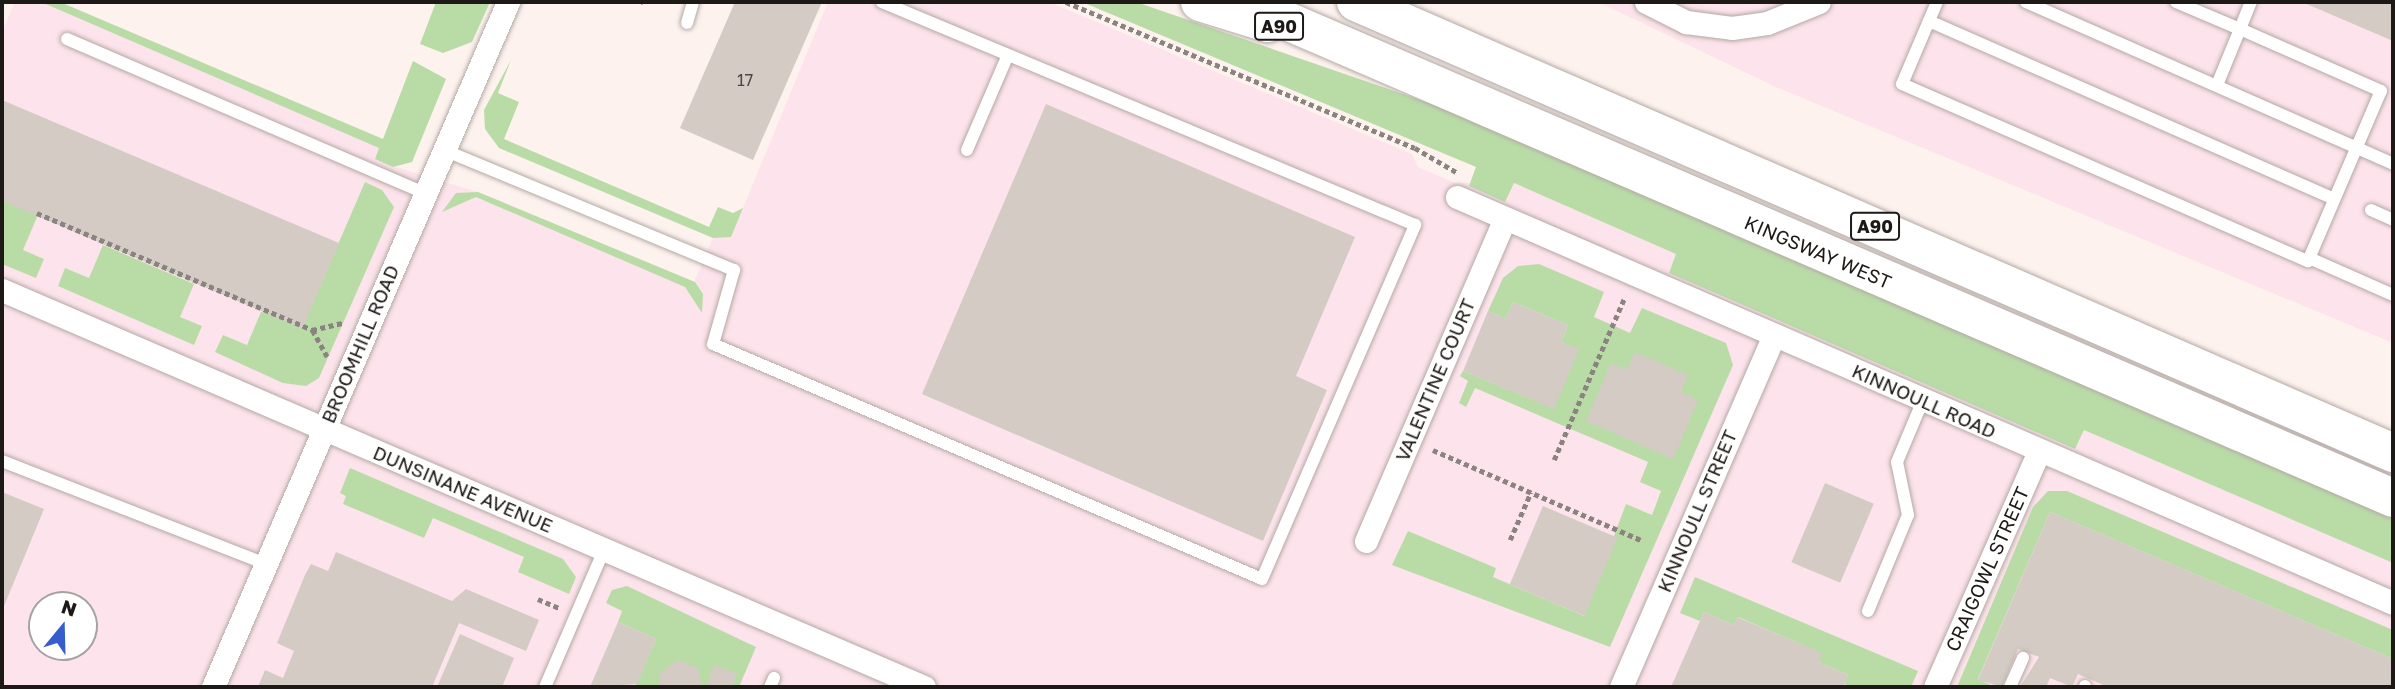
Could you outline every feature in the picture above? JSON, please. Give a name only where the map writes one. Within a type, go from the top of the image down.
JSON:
[{"type":"highway","name":"A90","points":[[1200,2],[1357,50]]},
{"type":"highway","name":"KINGSWAY WEST","points":[[1243,2],[2393,499]]},
{"type":"highway","name":"A90","points":[[1356,2],[2393,453]]},
{"type":"street","name":"BROOMHILL ROAD","points":[[213,687],[508,2]]},
{"type":"street","points":[[1646,2],[1686,22],[1732,28],[1768,23],[1819,2]]},
{"type":"street","name":"KINNOULL ROAD","points":[[1457,197],[2393,603]]},
{"type":"street","name":"VALENTINE COURT","points":[[1366,541],[1505,219]]},
{"type":"street","name":"DUNSINANE AVENUE","points":[[2,290],[924,687]]},
{"type":"street","name":"KINNOULL STREET","points":[[1621,687],[1774,335]]},
{"type":"street","name":"CRAIGOWL STREET","points":[[1935,687],[2039,451]]},
{"type":"lane","points":[[687,23],[692,2]]},
{"type":"lane","points":[[444,150],[734,270],[713,344],[1262,579],[1415,225],[882,2]]},
{"type":"lane","points":[[1937,2],[1902,84],[2393,295]]},
{"type":"lane","points":[[2026,2],[2393,164]]},
{"type":"lane","points":[[2176,2],[2381,91],[2309,258]]},
{"type":"lane","points":[[2217,85],[2251,2]]},
{"type":"lane","points":[[1929,21],[2334,199]]},
{"type":"lane","points":[[67,40],[425,193]]},
{"type":"lane","points":[[967,150],[1008,55]]},
{"type":"lane","points":[[2371,210],[2393,220]]},
{"type":"lane","points":[[1868,611],[1908,515],[1897,462],[1923,400]]},
{"type":"lane","points":[[2,461],[266,564]]},
{"type":"lane","points":[[545,687],[604,550]]},
{"type":"lane","points":[[2010,687],[2023,658]]},
{"type":"path","points":[[1066,2],[1415,148],[1465,177],[1457,197]]},
{"type":"path","points":[[37,213],[71,231],[312,330]]},
{"type":"path","points":[[1554,460],[1634,275]]},
{"type":"path","points":[[227,301],[229,295]]},
{"type":"path","points":[[1410,440],[1641,540]]},
{"type":"path","points":[[1510,540],[1531,492]]},
{"type":"shaded area","points":[[15,2],[41,2],[380,148],[375,159],[478,192],[694,282],[713,238],[731,237],[828,2],[1049,2],[1412,154],[1418,167],[1455,183],[1513,183],[1677,254],[1669,272],[2075,449],[2084,430],[2393,563],[2393,687],[2,687],[2,32]]},
{"type":"shaded area","points":[[1598,2],[2393,2],[2393,343],[1776,87]]},
{"type":"green space","points":[[41,2],[60,2],[383,139],[413,61],[446,79],[412,162],[393,167],[375,159],[379,148]]},
{"type":"green space","points":[[436,2],[490,2],[472,42],[443,53],[420,44]]},
{"type":"green space","points":[[1082,2],[1136,2],[1464,115],[2393,517],[2393,563],[2084,430],[2075,449],[1669,273],[1676,254],[1514,183],[1505,202],[1469,186],[1476,167]]},
{"type":"green space","points":[[511,60],[498,93],[519,102],[504,139],[709,227],[718,207],[733,213],[743,208],[731,237],[713,238],[499,148],[485,129],[484,110]]},
{"type":"green space","points":[[365,182],[382,190],[394,207],[319,378],[306,386],[283,383],[215,352],[223,335],[247,345],[261,312],[304,323]]},
{"type":"green space","points":[[478,192],[695,282],[703,294],[702,313],[685,287],[476,197],[442,212],[456,193]]},
{"type":"green space","points":[[2,193],[40,210],[23,250],[44,259],[36,278],[2,264]]},
{"type":"green space","points":[[103,245],[194,284],[180,317],[202,326],[194,345],[58,286],[65,268],[89,278]]},
{"type":"green space","points":[[1539,264],[1604,292],[1594,317],[1630,333],[1642,308],[1726,343],[1733,365],[1610,647],[1392,565],[1408,531],[1496,568],[1493,577],[1584,616],[1626,504],[1652,515],[1661,491],[1640,482],[1648,462],[1475,388],[1466,407],[1459,403],[1468,381],[1460,376],[1463,371],[1553,408],[1578,349],[1561,342],[1568,325],[1513,302],[1506,319],[1488,311],[1503,278],[1518,266]]},
{"type":"green space","points":[[350,468],[563,559],[576,577],[569,594],[518,572],[524,557],[433,518],[424,538],[343,504],[346,496],[340,493]]},
{"type":"green space","points":[[2048,491],[2067,491],[2393,630],[2393,659],[2050,512],[1978,679],[1995,687],[1957,687],[2033,507]]},
{"type":"green space","points":[[1695,577],[1918,671],[1911,687],[1852,687],[1844,684],[1848,675],[1818,662],[1821,653],[1738,617],[1734,625],[1704,612],[1700,621],[1680,613]]},
{"type":"green space","points":[[627,586],[756,647],[739,687],[635,687],[656,639],[618,622],[622,611],[606,603],[612,590]]},
{"type":"building","points":[[735,2],[822,2],[753,160],[680,128]]},
{"type":"building","points":[[2302,2],[2393,2],[2393,41]]},
{"type":"building","points":[[2,100],[339,243],[303,329],[2,201]]},
{"type":"building","points":[[1046,104],[1355,237],[1296,376],[1327,390],[1263,541],[922,394]]},
{"type":"building","points":[[1513,302],[1568,325],[1561,342],[1579,349],[1554,409],[1463,371],[1488,311],[1506,319]]},
{"type":"building","points":[[1635,352],[1688,375],[1681,392],[1698,400],[1673,459],[1586,421],[1611,363],[1627,370]]},
{"type":"building","points":[[1825,483],[1874,504],[1840,583],[1791,562]]},
{"type":"building","points":[[2,492],[44,509],[2,611]]},
{"type":"building","points":[[1543,506],[1618,538],[1584,616],[1510,584]]},
{"type":"building","points":[[2050,512],[2393,659],[2393,687],[2108,687],[2078,674],[2072,687],[2050,678],[2046,687],[2020,687],[2039,657],[2018,649],[2002,687],[1978,680]]},
{"type":"building","points":[[336,552],[452,601],[466,589],[539,620],[526,651],[459,623],[432,687],[258,687],[265,670],[283,678],[294,651],[277,643],[305,575],[311,564],[328,571]]},
{"type":"building","points":[[1704,612],[1734,625],[1737,617],[1822,653],[1818,662],[1848,675],[1843,687],[1671,687]]},
{"type":"building","points":[[618,622],[656,639],[637,684],[590,687]]},
{"type":"building","points":[[460,634],[514,658],[502,687],[437,687]]},
{"type":"building","points":[[678,660],[698,668],[702,687],[660,687],[660,673]]},
{"type":"building","points":[[714,665],[737,674],[732,687],[706,687]]}]
